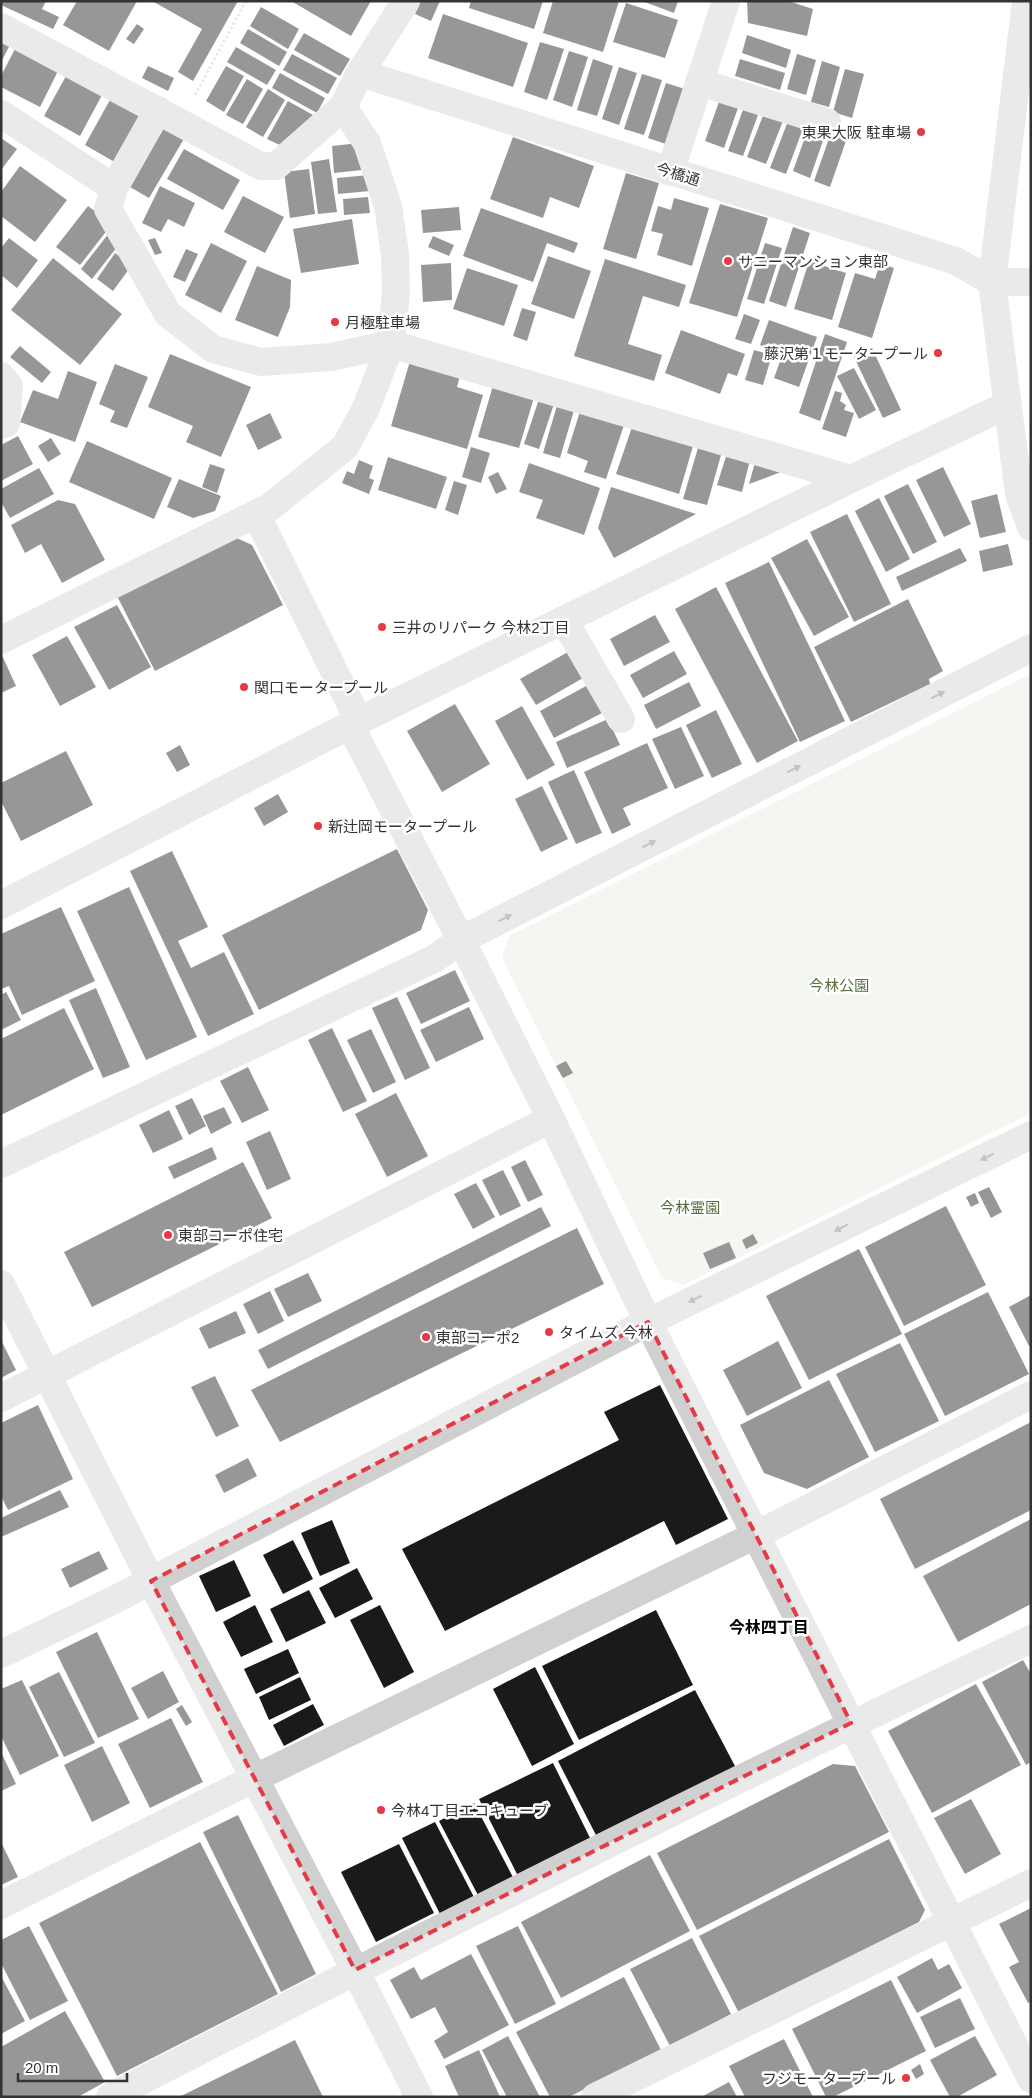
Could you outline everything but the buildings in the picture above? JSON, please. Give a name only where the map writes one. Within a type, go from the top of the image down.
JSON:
[{"type":"street","points":[[1,27],[261,166],[276,166],[343,107],[360,73],[406,1]]},
{"type":"street","points":[[670,172],[726,1]]},
{"type":"street","points":[[1026,1],[992,282],[1019,494],[1031,527]]},
{"type":"street","name":"今橋通","points":[[360,73],[670,172],[956,260],[992,282]]},
{"type":"street","points":[[699,82],[828,122]]},
{"type":"street","points":[[1,640],[270,507],[345,447],[366,408],[391,344],[396,293],[395,254],[388,206],[367,143],[343,107]]},
{"type":"street","points":[[1,114],[114,188]]},
{"type":"street","points":[[169,116],[114,188],[108,209],[168,314],[212,349],[261,362],[331,357],[391,344],[851,479]]},
{"type":"street","points":[[992,282],[1031,282]]},
{"type":"street","points":[[1,376],[9,386],[6,423],[1,425]]},
{"type":"street","points":[[1,905],[355,723],[1007,404]]},
{"type":"street","points":[[256,514],[355,723],[551,1119],[648,1322],[852,1723],[949,1921],[1031,2079]]},
{"type":"street","points":[[564,620],[621,719]]},
{"type":"street","points":[[1,1164],[434,959],[461,940],[1031,648]]},
{"type":"street","points":[[1,1398],[551,1119]]},
{"type":"street","points":[[1,1654],[151,1581],[648,1322],[1031,1135]]},
{"type":"street","points":[[1,1284],[151,1581],[355,1970],[419,2097]]},
{"type":"street","points":[[1,1905],[255,1778],[756,1535],[1031,1395]]},
{"type":"street","points":[[110,2097],[355,1970],[852,1723],[1031,1639]]},
{"type":"street","points":[[595,2097],[949,1921],[1031,1883]]},
{"type":"path","points":[[169,116],[246,1]]},
{"type":"highlighted area","points":[[648,1322],[851,1723],[355,1970],[151,1581]]},
{"type":"green space","name":"今林公園","points":[[1031,674],[1031,1113],[683,1285],[662,1278],[502,958],[509,936]]},
{"type":"place","name":"東果大阪 駐車場","points":[[921,132]]},
{"type":"place","name":"サニーマンション東部","points":[[728,261]]},
{"type":"place","name":"月極駐車場","points":[[335,322]]},
{"type":"place","name":"藤沢第１モータープール","points":[[938,353]]},
{"type":"place","name":"三井のリパーク 今林2丁目","points":[[382,627]]},
{"type":"place","name":"関口モータープール","points":[[244,687]]},
{"type":"place","name":"新辻岡モータープール","points":[[318,826]]},
{"type":"place","name":"東部コーポ住宅","points":[[168,1235]]},
{"type":"place","name":"タイムズ 今林","points":[[549,1332]]},
{"type":"place","name":"東部コーポ2","points":[[426,1337]]},
{"type":"place","name":"今林4丁目エコキューブ","points":[[381,1810]]},
{"type":"place","name":"フジモータープール","points":[[906,2078]]},
{"type":"district","name":"今林四丁目","points":[[769,1627]]},
{"type":"park label","name":"今林霊園","points":[[690,1207]]}]
